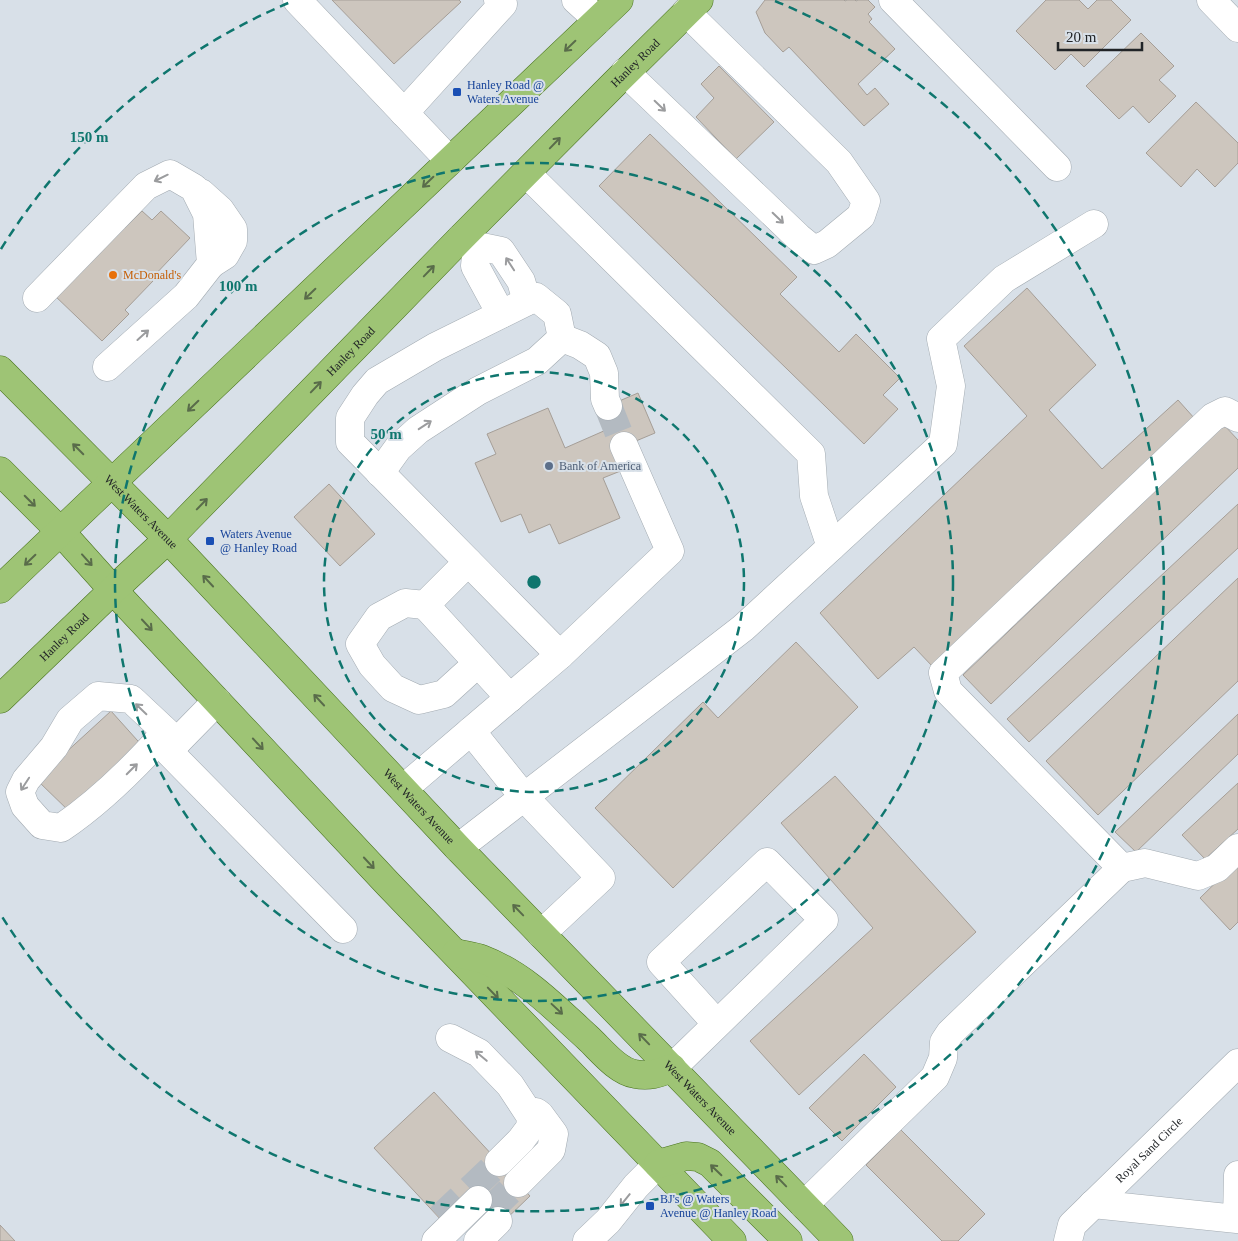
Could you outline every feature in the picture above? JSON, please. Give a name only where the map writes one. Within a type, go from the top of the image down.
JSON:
[{"type":"main road","points":[[0,589],[618,0]]},
{"type":"main road","name":"Hanley Road","points":[[0,699],[168,539],[469,242],[526,173],[692,6]]},
{"type":"main road","name":"West Waters Avenue","points":[[0,370],[168,539],[458,848],[839,1241]]},
{"type":"main road","points":[[0,471],[60,531],[382,877],[732,1241]]},
{"type":"main road","points":[[454,952],[480,958],[520,978],[551,1003],[618,1066],[634,1074],[654,1075],[672,1068]]},
{"type":"main road","points":[[658,1164],[686,1156],[698,1157],[710,1164],[788,1241]]},
{"type":"street","points":[[296,0],[450,161]]},
{"type":"street","points":[[576,0],[598,20]]},
{"type":"street","points":[[893,0],[1057,167]]},
{"type":"street","points":[[1211,0],[1238,28]]},
{"type":"street","points":[[404,113],[503,1]]},
{"type":"street","points":[[625,72],[814,250],[827,244],[861,216],[866,201],[839,162],[692,6]]},
{"type":"street","points":[[526,173],[811,454],[814,496],[831,547]]},
{"type":"street","points":[[37,298],[146,186],[170,174],[194,188],[207,214],[211,264],[186,296],[107,367]]},
{"type":"street","points":[[458,848],[743,628],[943,444],[951,386],[941,339],[1004,279],[1094,224]]},
{"type":"street","points":[[501,314],[475,266],[469,242],[501,251],[520,281],[527,301]]},
{"type":"street","points":[[560,655],[350,442],[350,418],[377,381],[435,347],[536,297],[557,314],[562,338]]},
{"type":"street","points":[[562,338],[580,345],[597,356],[604,373],[605,399],[608,406]]},
{"type":"street","points":[[380,472],[398,448],[418,430],[478,391],[537,361],[562,338]]},
{"type":"street","points":[[1122,868],[948,691],[943,673],[1213,417],[1225,411],[1238,418]]},
{"type":"street","points":[[403,789],[560,655],[670,551],[624,446]]},
{"type":"street","points":[[425,605],[468,562]]},
{"type":"street","points":[[478,662],[444,694],[418,700],[393,688],[372,665],[360,644],[379,616],[405,603],[425,605],[478,662],[510,698]]},
{"type":"street","points":[[217,701],[170,742],[131,770],[104,795],[61,828],[42,825],[24,806],[20,792],[26,780],[54,747],[70,720],[98,696],[131,699],[170,742],[343,929]]},
{"type":"street","points":[[471,731],[524,797],[601,878],[542,934]]},
{"type":"street","points":[[804,1204],[935,1077],[943,1058],[944,1042],[950,1033],[1122,868],[1145,864],[1198,876],[1217,868],[1238,848]]},
{"type":"street","points":[[672,1068],[718,1024],[824,920],[767,862],[661,962],[718,1024]]},
{"type":"street","points":[[450,1038],[479,1053],[540,1115],[554,1134],[551,1150],[513,1177]]},
{"type":"street","name":"Royal Sand Circle","points":[[1068,1241],[1072,1225],[1238,1063]]},
{"type":"street","points":[[510,1084],[531,1117],[530,1128],[520,1140],[513,1177]]},
{"type":"street","points":[[513,1177],[540,1140],[544,1128],[536,1112]]},
{"type":"street","points":[[587,1241],[608,1222],[636,1186],[658,1164]]},
{"type":"street","points":[[1093,1204],[1237,1219],[1238,1175]]},
{"type":"street","points":[[415,1241],[438,1229],[489,1211]]},
{"type":"street","points":[[459,1241],[489,1211]]},
{"type":"street","points":[[478,1241],[489,1211]]},
{"type":"building","points":[[332,0],[459,0],[461,2],[394,64]]},
{"type":"building","points":[[765,0],[868,0],[875,7],[868,14],[872,19],[869,22],[895,49],[858,84],[867,95],[875,88],[889,104],[864,126],[789,47],[783,52],[765,33],[756,12]]},
{"type":"building","points":[[1046,0],[1079,0],[1088,9],[1097,0],[1111,0],[1131,20],[1084,67],[1071,54],[1055,70],[1016,31]]},
{"type":"building","points":[[1141,33],[1174,66],[1159,80],[1176,96],[1149,123],[1133,106],[1119,119],[1086,86]]},
{"type":"building","points":[[719,66],[774,122],[736,159],[696,117],[714,98],[701,84]]},
{"type":"building","points":[[1196,102],[1238,143],[1238,163],[1215,187],[1197,169],[1181,187],[1146,153]]},
{"type":"building","points":[[650,134],[797,277],[780,294],[839,352],[856,334],[900,378],[883,395],[898,409],[864,444],[599,186]]},
{"type":"building","name":"McDonald's","points":[[142,211],[152,220],[161,211],[190,238],[151,279],[153,281],[125,310],[129,314],[102,341],[53,294],[116,219],[125,228]]},
{"type":"building","points":[[1027,288],[1096,365],[1049,410],[1102,469],[1178,400],[1195,419],[933,667],[914,647],[878,679],[820,613],[1027,416],[964,346]]},
{"type":"building","name":"Bank of America","points":[[638,393],[655,433],[624,446],[623,470],[603,478],[620,518],[559,544],[550,524],[529,533],[521,514],[501,522],[475,463],[496,454],[487,434],[548,408],[565,448],[606,430],[598,410]]},
{"type":"building","points":[[1224,425],[1238,440],[1238,468],[991,704],[963,675]]},
{"type":"building","points":[[329,484],[375,534],[340,566],[294,517]]},
{"type":"building","points":[[1238,504],[1238,548],[1029,742],[1007,719]]},
{"type":"building","points":[[1238,578],[1238,681],[1098,815],[1046,761]]},
{"type":"building","points":[[796,642],[858,707],[673,888],[595,808],[703,702],[718,718]]},
{"type":"building","points":[[111,711],[146,750],[72,814],[38,781]]},
{"type":"building","points":[[1238,714],[1238,754],[1136,852],[1115,832]]},
{"type":"building","points":[[835,776],[976,932],[799,1095],[750,1041],[873,928],[781,823]]},
{"type":"building","points":[[1238,783],[1238,829],[1205,859],[1182,835]]},
{"type":"building","points":[[1238,861],[1238,922],[1230,930],[1200,898]]},
{"type":"building","points":[[864,1054],[896,1087],[842,1141],[809,1108]]},
{"type":"building","points":[[434,1092],[530,1196],[501,1224],[473,1194],[443,1222],[374,1148]]},
{"type":"building","points":[[901,1130],[985,1214],[958,1241],[942,1241],[866,1165]]},
{"type":"building","points":[[0,1225],[15,1241],[0,1241]]},
{"type":"tunnel","points":[[608,406],[624,446]]},
{"type":"tunnel","points":[[440,1218],[499,1162]]},
{"type":"tunnel","points":[[489,1211],[518,1183]]},
{"type":"place","name":"Hanley Road @ Waters Avenue","points":[[457,92]]},
{"type":"place","name":"McDonald's","points":[[113,275]]},
{"type":"place","name":"Bank of America","points":[[549,466]]},
{"type":"place","name":"Waters Avenue @ Hanley Road","points":[[210,541]]},
{"type":"place","name":"BJ's @ Waters Avenue @ Hanley Road","points":[[650,1206]]}]
